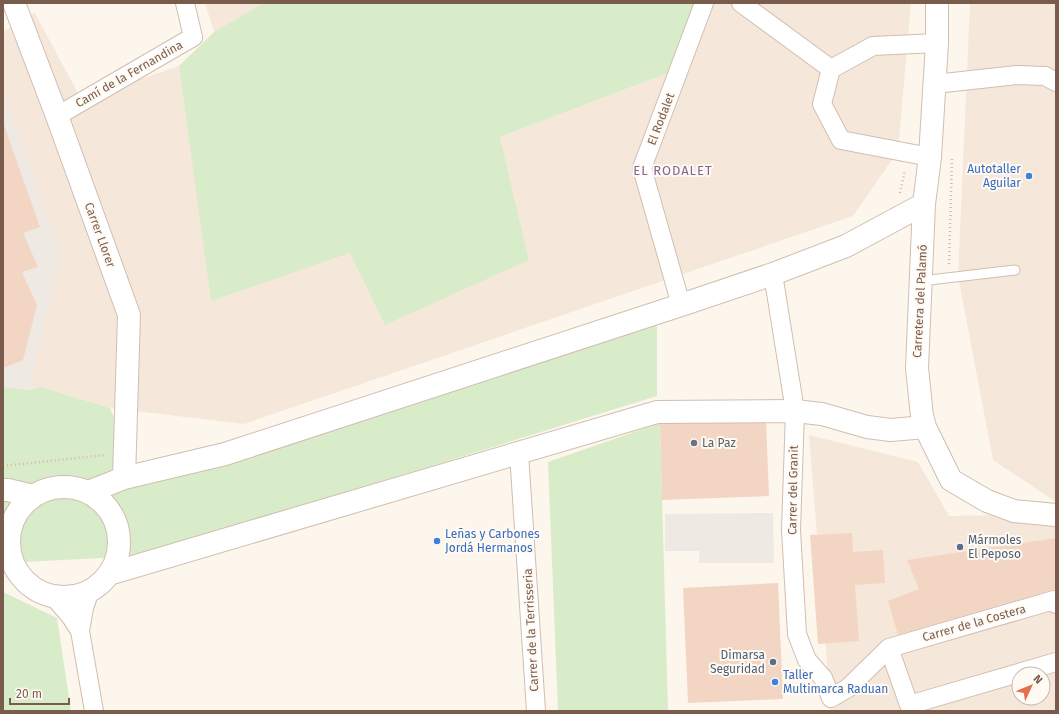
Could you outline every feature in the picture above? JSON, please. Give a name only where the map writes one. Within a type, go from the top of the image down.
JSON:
[{"type":"street","name":"Carrer Llorer","points":[[14,3],[128,315],[124,478]]},
{"type":"street","name":"Camí de la Fernandina","points":[[56,116],[193,37],[185,3]]},
{"type":"street","name":"El Rodalet","points":[[681,305],[642,168],[704,3]]},
{"type":"street","points":[[742,3],[831,69]]},
{"type":"street","name":"Carretera del Palamó","points":[[937,3],[938,43],[930,157],[924,204],[920,281],[917,368],[922,416],[925,427],[951,480],[987,501],[1014,511],[1056,515]]},
{"type":"street","points":[[930,157],[841,140],[822,104],[831,69],[873,46],[938,43]]},
{"type":"street","points":[[935,84],[1017,75],[1045,76],[1056,82]]},
{"type":"street","points":[[91,492],[124,478],[225,454],[773,274],[846,246],[924,204]]},
{"type":"street","name":"Carrer del Granit","points":[[773,274],[795,411],[791,530],[797,634],[807,660],[823,678],[828,704]]},
{"type":"street","points":[[109,574],[657,412],[795,411],[822,414],[867,427],[891,430],[925,427]]},
{"type":"street","name":"Carrer de la Terrisseria","points":[[519,453],[536,711]]},
{"type":"street","points":[[72,486],[91,492],[108,505],[120,536],[114,566],[109,574],[102,584],[89,593],[71,596],[53,596],[34,589],[8,563],[7,537],[15,514],[33,496],[47,489],[72,486]]},
{"type":"street","points":[[3,490],[33,496]]},
{"type":"street","points":[[89,593],[84,608],[80,631],[94,711]]},
{"type":"street","points":[[53,596],[71,617],[80,631]]},
{"type":"street","name":"Carrer de la Costera","points":[[889,648],[1054,600],[1056,604]]},
{"type":"street","points":[[828,704],[848,688],[889,648],[909,706],[1056,662]]},
{"type":"lane","points":[[920,281],[1015,270]]},
{"type":"path","points":[[900,195],[908,153]]},
{"type":"path","points":[[3,466],[125,453]]},
{"type":"shaded area","points":[[205,3],[315,3],[286,24],[214,32]]},
{"type":"shaded area","points":[[694,3],[911,3],[898,151],[853,216],[244,424],[110,408],[41,387],[29,390],[60,255],[3,91],[3,32],[35,13],[81,99],[179,66],[212,300],[350,253],[529,260],[500,137],[673,71]]},
{"type":"shaded area","points":[[970,3],[1056,3],[1056,502],[993,460],[958,276]]},
{"type":"shaded area","points":[[3,91],[60,255],[29,390],[3,387]]},
{"type":"shaded area","points":[[809,435],[918,462],[949,516],[1056,514],[1056,711],[831,711]]},
{"type":"shaded area","points":[[773,513],[774,563],[699,563],[699,551],[665,551],[665,514]]},
{"type":"green space","points":[[264,3],[694,3],[673,71],[500,137],[529,260],[385,325],[350,253],[211,301],[179,66],[214,32]]},
{"type":"green space","points":[[657,325],[657,396],[142,556],[3,563],[3,387],[29,390],[41,387],[110,408],[140,482]]},
{"type":"green space","points":[[660,423],[668,711],[558,711],[548,462]]},
{"type":"green space","points":[[3,592],[57,618],[71,711],[3,711]]},
{"type":"building","points":[[3,122],[40,227],[23,233],[38,267],[22,272],[37,305],[23,360],[3,368]]},
{"type":"building","points":[[766,420],[769,496],[662,500],[660,423]]},
{"type":"building","points":[[852,533],[853,552],[883,550],[885,583],[855,585],[859,641],[818,644],[810,535]]},
{"type":"building","points":[[1056,538],[1056,589],[898,635],[888,601],[919,589],[907,560]]},
{"type":"building","points":[[778,583],[783,699],[688,703],[683,588]]},
{"type":"place","name":"Autotaller Aguilar","points":[[1029,176]]},
{"type":"place","name":"La Paz","points":[[694,443]]},
{"type":"place","name":"Leñas y Carbones Jordá Hermanos","points":[[437,541]]},
{"type":"place","name":"Mármoles El Peposo","points":[[960,547]]},
{"type":"place","name":"Dimarsa Seguridad","points":[[773,662]]},
{"type":"place","name":"Taller Multimarca Raduan","points":[[775,682]]},
{"type":"district","name":"EL RODALET","points":[[673,170]]}]
